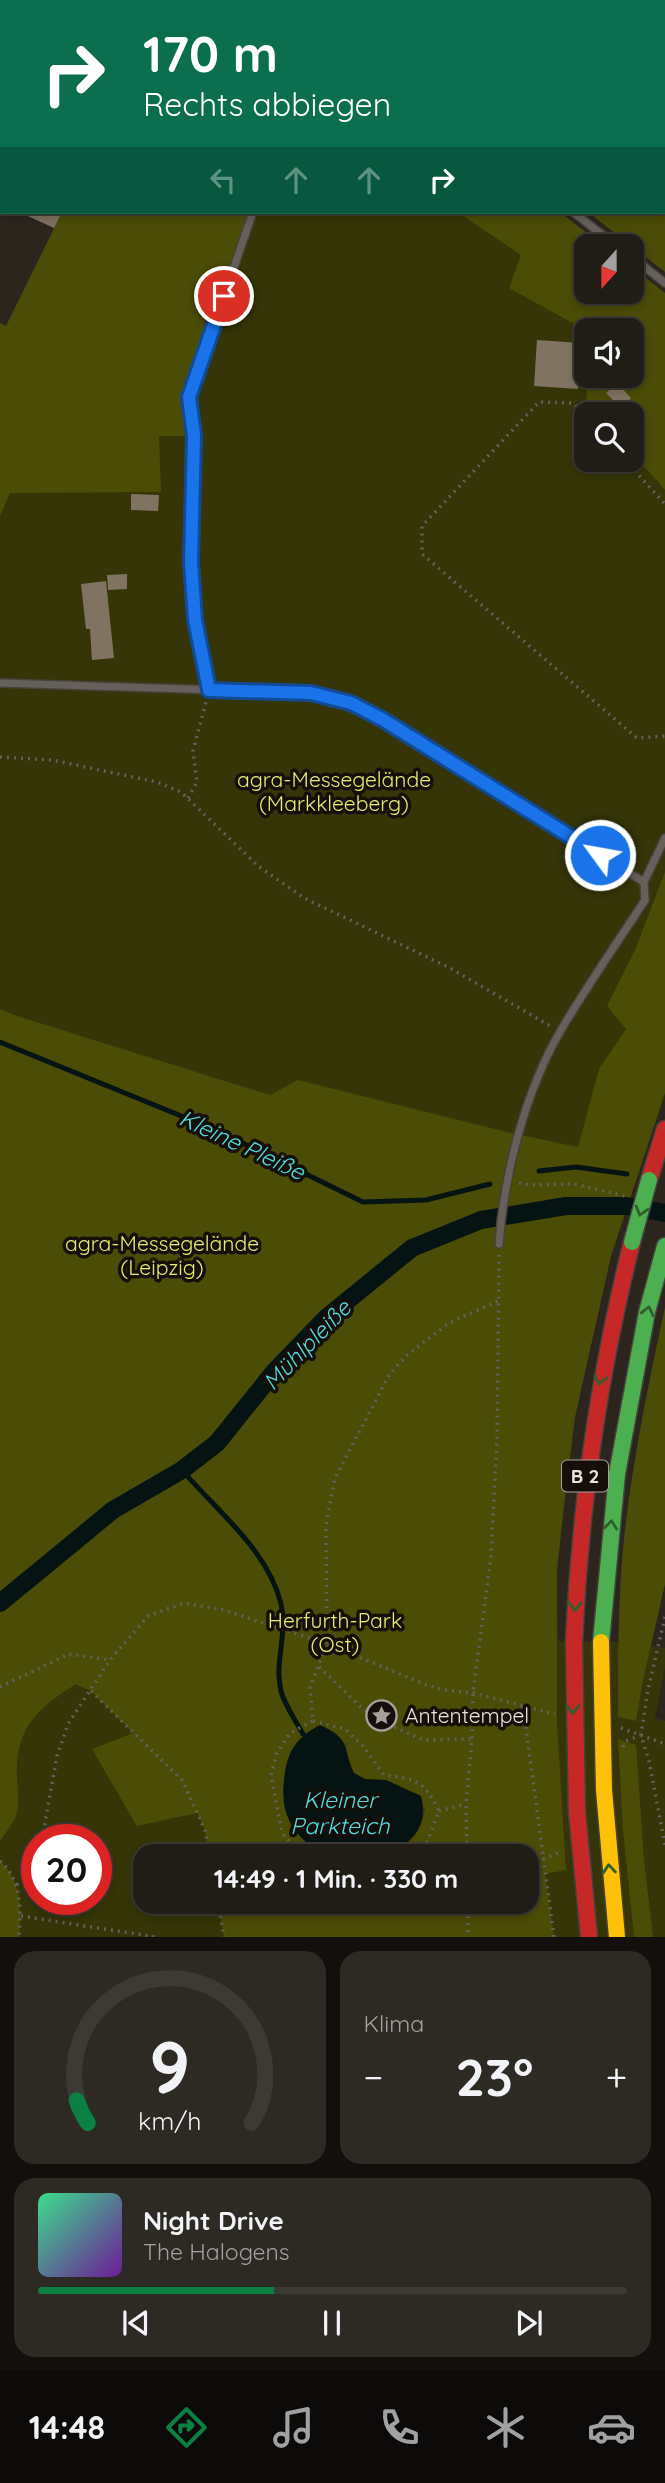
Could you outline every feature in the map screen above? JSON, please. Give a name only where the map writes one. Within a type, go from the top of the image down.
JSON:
[{"type":"highway","name":"B 2","points":[[589,1937],[577,1812],[574,1641],[577,1558],[586,1466],[614,1313],[665,1129]]},
{"type":"highway","name":"B 2","points":[[617,1937],[608,1859],[601,1749],[601,1642],[617,1474],[645,1326],[665,1247]]},
{"type":"lane","points":[[209,690],[195,620],[191,562],[194,436],[189,397],[252,214]]},
{"type":"lane","points":[[576,214],[601,234]]},
{"type":"lane","points":[[644,266],[665,283]]},
{"type":"lane","points":[[0,683],[311,693],[351,703],[382,719],[644,882]]},
{"type":"lane","points":[[499,1244],[507,1180],[518,1136],[536,1086],[560,1032],[645,900],[644,882],[665,838]]},
{"type":"path","points":[[574,404],[539,402],[422,526],[422,554],[637,737],[665,736]]},
{"type":"path","points":[[636,472],[664,502]]},
{"type":"path","points":[[187,799],[197,782],[193,751],[209,690]]},
{"type":"path","points":[[0,757],[52,760],[157,782],[181,792],[258,866],[304,898],[450,968],[560,1032]]},
{"type":"path","points":[[507,1180],[529,1185],[573,1184],[617,1192],[627,1197]]},
{"type":"path","points":[[467,1844],[466,1804],[473,1693],[491,1556],[498,1416],[499,1244]]},
{"type":"path","points":[[313,1721],[310,1688],[327,1644],[326,1525],[334,1478],[389,1375],[408,1354],[449,1323],[498,1301]]},
{"type":"path","points":[[45,1824],[61,1740],[68,1724],[110,1660],[148,1616],[184,1603],[224,1610],[327,1644],[427,1685],[523,1706],[554,1937]]},
{"type":"path","points":[[665,1617],[648,1690],[641,1735],[649,1761],[665,1845]]},
{"type":"path","points":[[0,1687],[69,1654],[110,1660]]},
{"type":"path","points":[[319,1667],[362,1708],[372,1714]]},
{"type":"path","points":[[91,1691],[181,1780],[205,1830],[207,1844]]},
{"type":"path","points":[[292,1844],[282,1833],[271,1775],[277,1754],[290,1733],[313,1721],[345,1729],[363,1745],[384,1775],[409,1778],[429,1791],[439,1811],[424,1844]]},
{"type":"path","points":[[388,1724],[423,1740],[472,1739]]},
{"type":"path","points":[[626,1741],[641,1735]]},
{"type":"path","points":[[657,1742],[665,1744]]},
{"type":"path","points":[[439,1811],[466,1804]]},
{"type":"path","points":[[0,1861],[17,1885],[21,1916],[19,1937]]},
{"type":"path","points":[[17,1885],[21,1879]]},
{"type":"path","points":[[220,1914],[224,1937]]},
{"type":"path","points":[[468,1914],[468,1937]]},
{"type":"path","points":[[21,1916],[156,1937]]},
{"type":"green space","points":[[61,214],[252,214],[189,397],[194,436],[159,436],[161,492],[10,493],[0,516],[0,323],[6,326]]},
{"type":"green space","points":[[252,214],[518,214],[574,278],[574,304],[617,304],[665,323],[665,1093],[611,1256],[575,1417],[557,1571],[558,1641],[618,1642],[665,1648],[665,1667],[655,1718],[665,1721],[665,1937],[0,1937],[0,499],[159,435],[189,397]]},
{"type":"green space","points":[[460,214],[563,214],[588,234],[574,234],[574,304],[644,304],[644,276],[665,293],[665,490],[644,466],[644,402],[586,402],[587,388],[644,388],[644,318],[574,318],[574,324],[509,288],[521,255]]},
{"type":"green space","points":[[591,214],[665,214],[665,272],[644,256],[644,234],[616,234]]},
{"type":"green space","points":[[665,872],[665,1093],[611,1256],[575,1417],[563,1512],[557,1571],[557,1723],[566,1870],[545,1874],[554,1937],[224,1937],[220,1914],[539,1914],[539,1844],[406,1844],[419,1829],[425,1809],[386,1780],[365,1779],[353,1773],[347,1758],[346,1743],[291,1826],[307,1844],[208,1844],[197,1813],[137,1826],[92,1749],[133,1733],[91,1691],[76,1684],[51,1701],[25,1732],[17,1759],[17,1813],[0,1841],[0,1009],[270,1095],[298,1080],[578,1147],[599,1069],[626,1029],[607,1006],[635,950]]},
{"type":"green space","points":[[665,1307],[665,1584],[636,1721],[618,1717],[621,1576],[633,1473]]},
{"type":"green space","points":[[618,1739],[636,1745],[644,1860],[653,1937],[634,1937],[623,1830]]},
{"type":"green space","points":[[0,1861],[13,1877],[19,1896],[19,1937],[0,1937]]},
{"type":"water","name":"Kleiner Parkteich","points":[[320,1725],[330,1730],[344,1744],[354,1773],[365,1779],[386,1780],[421,1796],[421,1823],[407,1843],[312,1844],[303,1839],[287,1814],[284,1780],[290,1754],[304,1735]]},
{"type":"building","points":[[23,214],[61,214],[54,228]]},
{"type":"building","points":[[537,340],[574,343],[574,388],[578,389],[534,386]]},
{"type":"building","points":[[612,388],[622,388],[631,398],[627,402],[615,402],[606,393]]},
{"type":"building","points":[[131,494],[159,495],[158,511],[131,510]]},
{"type":"building","points":[[127,574],[127,589],[108,590],[107,575]]},
{"type":"building","points":[[106,581],[114,658],[92,660],[90,629],[86,629],[81,584]]},
{"type":"building","points":[[385,1707],[389,1712],[390,1720],[386,1728],[369,1718],[374,1709]]},
{"type":"waterway","name":"Kleine Pleiße","points":[[0,1042],[218,1131],[363,1202],[426,1200],[490,1184]]},
{"type":"waterway","name":"Kleine Pleiße","points":[[539,1171],[576,1167],[627,1174]]},
{"type":"waterway","name":"Mühlpleiße","points":[[0,1603],[113,1510],[182,1470],[217,1443],[274,1372],[326,1318],[412,1248],[481,1220],[566,1206],[627,1206],[665,1213]]},
{"type":"waterway","points":[[182,1470],[240,1532],[265,1566],[274,1584],[283,1615],[279,1669],[281,1691],[303,1734]]},
{"type":"traffic: fast","points":[[632,1242],[649,1180]]},
{"type":"traffic: fast","points":[[601,1642],[617,1474],[647,1312],[665,1246]]},
{"type":"traffic: jam","points":[[649,1180],[665,1129]]},
{"type":"traffic: jam","points":[[574,1641],[581,1540],[593,1440],[610,1341],[632,1242]]},
{"type":"traffic: jam","points":[[574,1641],[577,1812],[589,1937]]},
{"type":"traffic: slow","points":[[601,1642],[604,1790],[617,1937]]},
{"type":"place","name":"Antentempel","points":[[382,1716]]},
{"type":"route","points":[[224,296],[189,397],[194,436],[191,562],[195,620],[209,690],[311,693],[351,703],[382,719],[600,855]]},
{"type":"park label","name":"agra-Messegelände (Markkleeberg)","points":[[334,792]]},
{"type":"park label","name":"agra-Messegelände (Leipzig)","points":[[162,1256]]},
{"type":"park label","name":"Herfurth-Park (Ost)","points":[[335,1633]]}]
